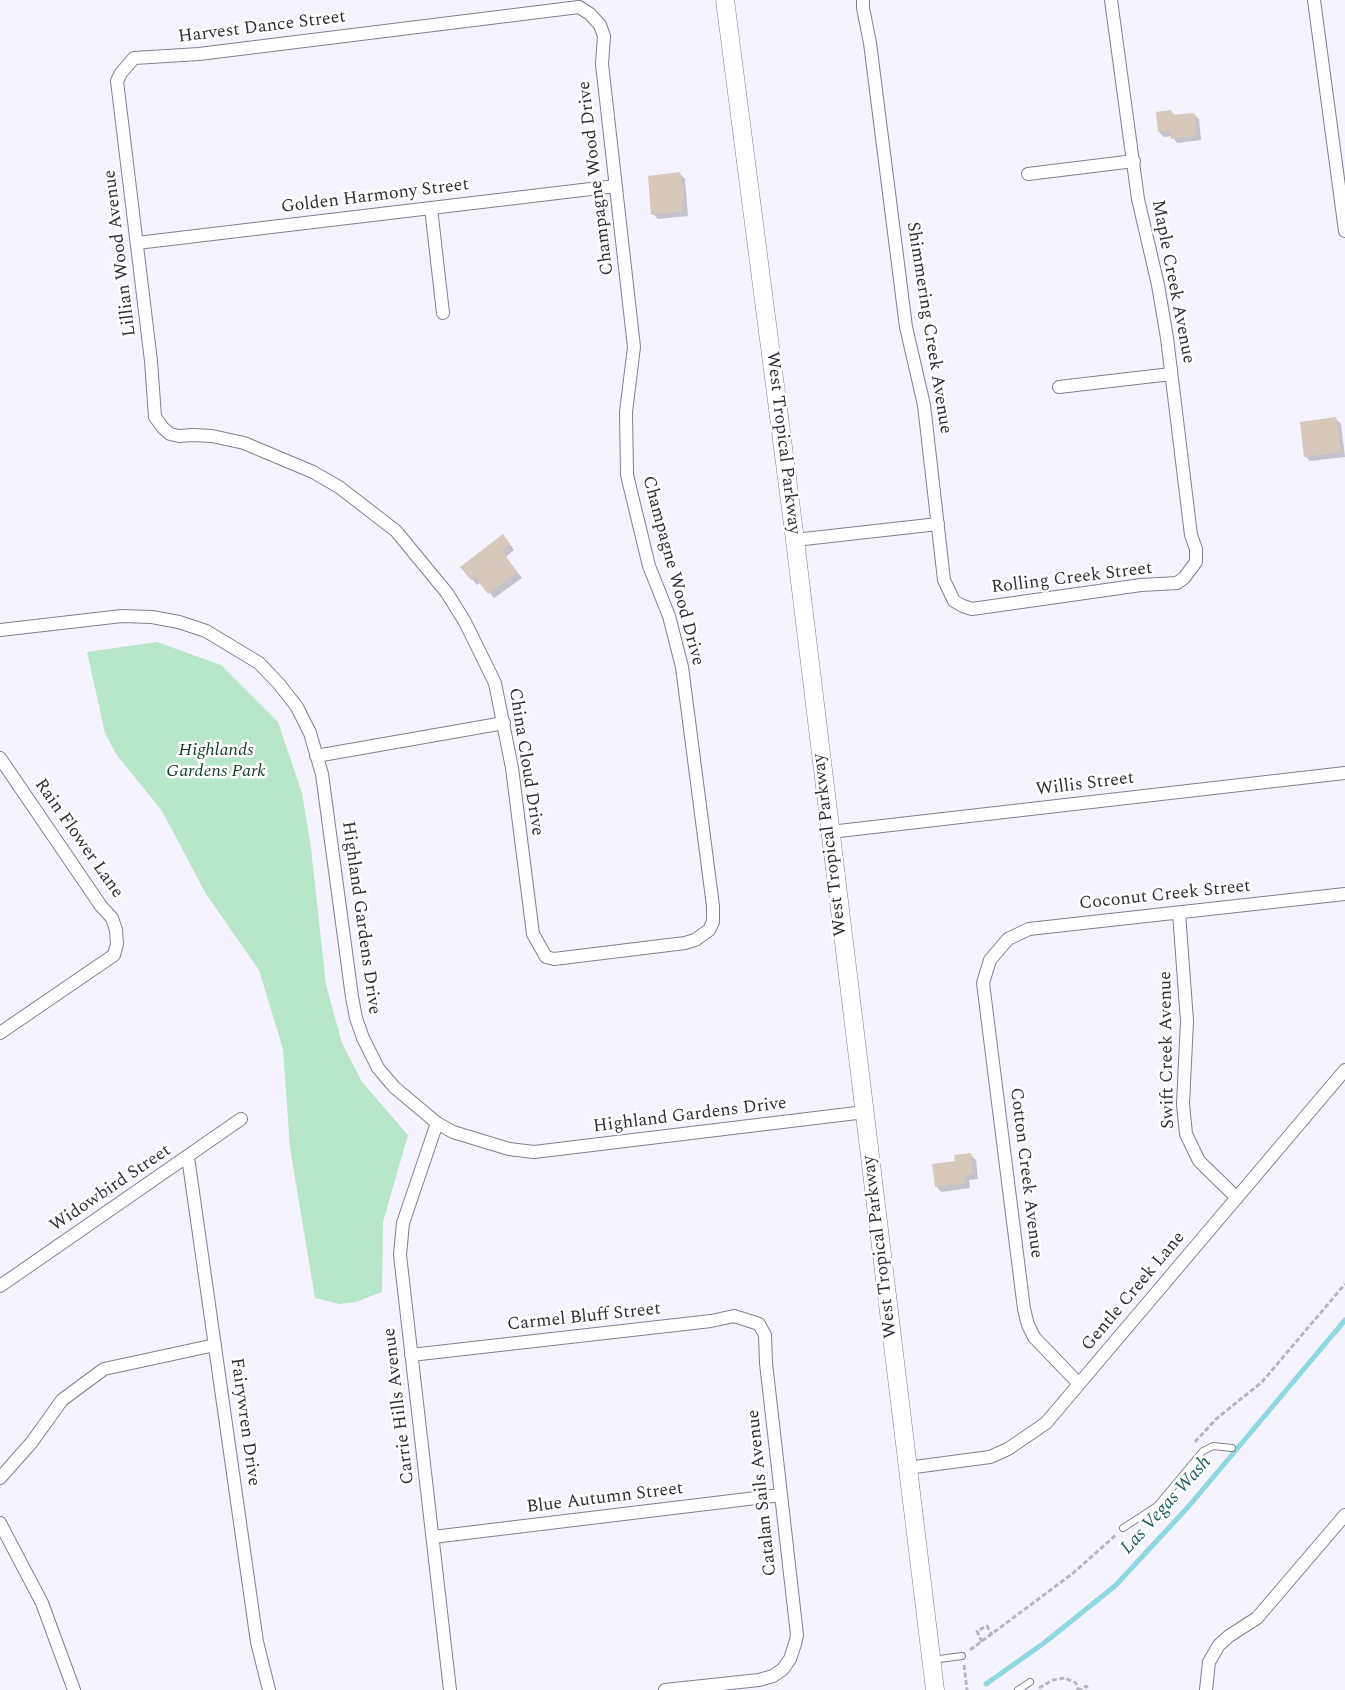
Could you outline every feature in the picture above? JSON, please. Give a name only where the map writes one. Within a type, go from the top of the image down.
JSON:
[{"type":"main road","name":"West Tropical Parkway","points":[[725,0],[795,540],[935,1690]]},
{"type":"street","name":"Shimmering Creek Avenue","points":[[864,0],[862,8],[870,43],[904,310],[924,405],[944,580],[954,601]]},
{"type":"street","name":"Maple Creek Avenue","points":[[1111,0],[1143,228],[1158,285],[1191,535],[1196,549],[1196,562],[1191,570]]},
{"type":"street","points":[[1314,0],[1345,231]]},
{"type":"street","name":"Harvest Dance Street","points":[[121,73],[134,58],[150,56],[162,58],[199,54],[579,7],[590,14]]},
{"type":"street","name":"Champagne Wood Drive","points":[[546,957],[554,959],[685,943],[695,940],[709,930],[713,922],[713,906],[682,667],[669,616],[649,566],[627,475],[626,412],[634,347],[602,64],[604,36],[600,25],[590,14]]},
{"type":"street","name":"Lillian Wood Avenue","points":[[121,73],[117,81],[118,94],[151,361],[153,408],[163,428]]},
{"type":"street","points":[[1028,174],[1134,161]]},
{"type":"street","name":"Golden Harmony Street","points":[[137,244],[616,186]]},
{"type":"street","points":[[431,208],[443,313]]},
{"type":"street","points":[[1059,387],[1171,374]]},
{"type":"street","name":"China Cloud Drive","points":[[163,428],[179,436],[192,434],[212,436],[244,444],[290,462],[339,487],[396,531],[447,593],[465,622],[494,683],[504,723],[533,934],[546,957]]},
{"type":"street","points":[[795,540],[938,524]]},
{"type":"street","name":"Rolling Creek Street","points":[[954,601],[963,606],[984,608],[997,604],[1141,585],[1164,585],[1177,583],[1191,570]]},
{"type":"street","name":"Highland Gardens Drive","points":[[0,630],[130,616],[152,617],[180,622],[206,631],[259,664],[279,684],[296,707],[310,733],[322,774],[356,1018],[363,1038],[378,1068],[394,1087],[437,1123],[453,1132],[509,1149],[534,1152],[865,1112]]},
{"type":"street","points":[[316,756],[504,723]]},
{"type":"street","name":"Rain Flower Lane","points":[[0,758],[101,906],[112,918],[116,930],[117,944],[114,955],[0,1033]]},
{"type":"street","name":"Willis Street","points":[[830,832],[1345,772]]},
{"type":"street","name":"Coconut Creek Street","points":[[997,951],[1008,939],[1029,929],[1345,894]]},
{"type":"street","name":"Swift Creek Avenue","points":[[1179,913],[1187,1021],[1183,1104],[1186,1134],[1199,1161],[1237,1198]]},
{"type":"street","name":"Cotton Creek Avenue","points":[[997,951],[990,960],[983,984],[1024,1309],[1028,1325],[1034,1337],[1079,1384]]},
{"type":"street","name":"Gentle Creek Lane","points":[[907,1468],[974,1460],[1008,1449],[1046,1423],[1345,1070]]},
{"type":"street","name":"Widowbird Street","points":[[0,1286],[241,1119]]},
{"type":"street","name":"Carrie Hills Avenue","points":[[437,1123],[403,1223],[400,1238],[411,1355],[450,1690]]},
{"type":"street","name":"Fairywren Drive","points":[[188,1157],[257,1642],[269,1690]]},
{"type":"street","name":"Carmel Bluff Street","points":[[411,1355],[711,1321],[734,1316],[759,1324]]},
{"type":"street","name":"Catalan Sails Avenue","points":[[665,1690],[759,1680],[773,1676],[784,1669],[790,1659],[797,1635],[766,1363],[766,1335],[759,1324]]},
{"type":"street","points":[[0,1478],[32,1442],[62,1400],[104,1368],[215,1345]]},
{"type":"street","name":"Blue Autumn Street","points":[[433,1537],[781,1495]]},
{"type":"street","points":[[1206,1690],[1210,1662],[1219,1645],[1256,1618],[1345,1514]]},
{"type":"street","points":[[0,1523],[42,1603],[74,1690]]},
{"type":"lane","points":[[1123,1528],[1157,1506],[1203,1451],[1213,1446],[1232,1448]]},
{"type":"lane","points":[[931,1660],[962,1656]]},
{"type":"lane","points":[[1018,1690],[1030,1682]]},
{"type":"path","points":[[1192,1446],[1216,1419],[1262,1382],[1345,1284]]},
{"type":"path","points":[[967,1690],[962,1656],[1072,1574],[1123,1528]]},
{"type":"path","points":[[982,1642],[977,1631],[987,1626],[992,1635]]},
{"type":"path","points":[[1037,1690],[1060,1678],[1071,1680],[1078,1690],[1082,1690],[1084,1686],[1089,1690]]},
{"type":"green space","name":"Highlands Gardens Park","points":[[157,642],[221,665],[278,722],[302,793],[311,848],[326,985],[342,1043],[362,1082],[408,1135],[383,1222],[382,1292],[356,1302],[339,1304],[315,1298],[290,1148],[283,1049],[259,970],[206,894],[162,811],[116,754],[105,733],[87,652]]},
{"type":"building","points":[[1171,110],[1172,115],[1194,113],[1197,136],[1171,139],[1170,131],[1158,132],[1156,112]]},
{"type":"building","points":[[680,172],[684,199],[682,201],[683,211],[651,215],[648,176]]},
{"type":"building","points":[[1336,417],[1341,452],[1304,457],[1300,422]]},
{"type":"building","points":[[503,534],[510,544],[502,551],[517,572],[488,594],[475,577],[471,580],[460,567]]},
{"type":"building","points":[[971,1153],[973,1174],[965,1175],[966,1183],[935,1187],[932,1164],[955,1161],[954,1155]]},
{"type":"waterway","name":"Las Vegas Wash","points":[[986,1684],[1044,1643],[1115,1586],[1189,1506],[1345,1320]]}]
